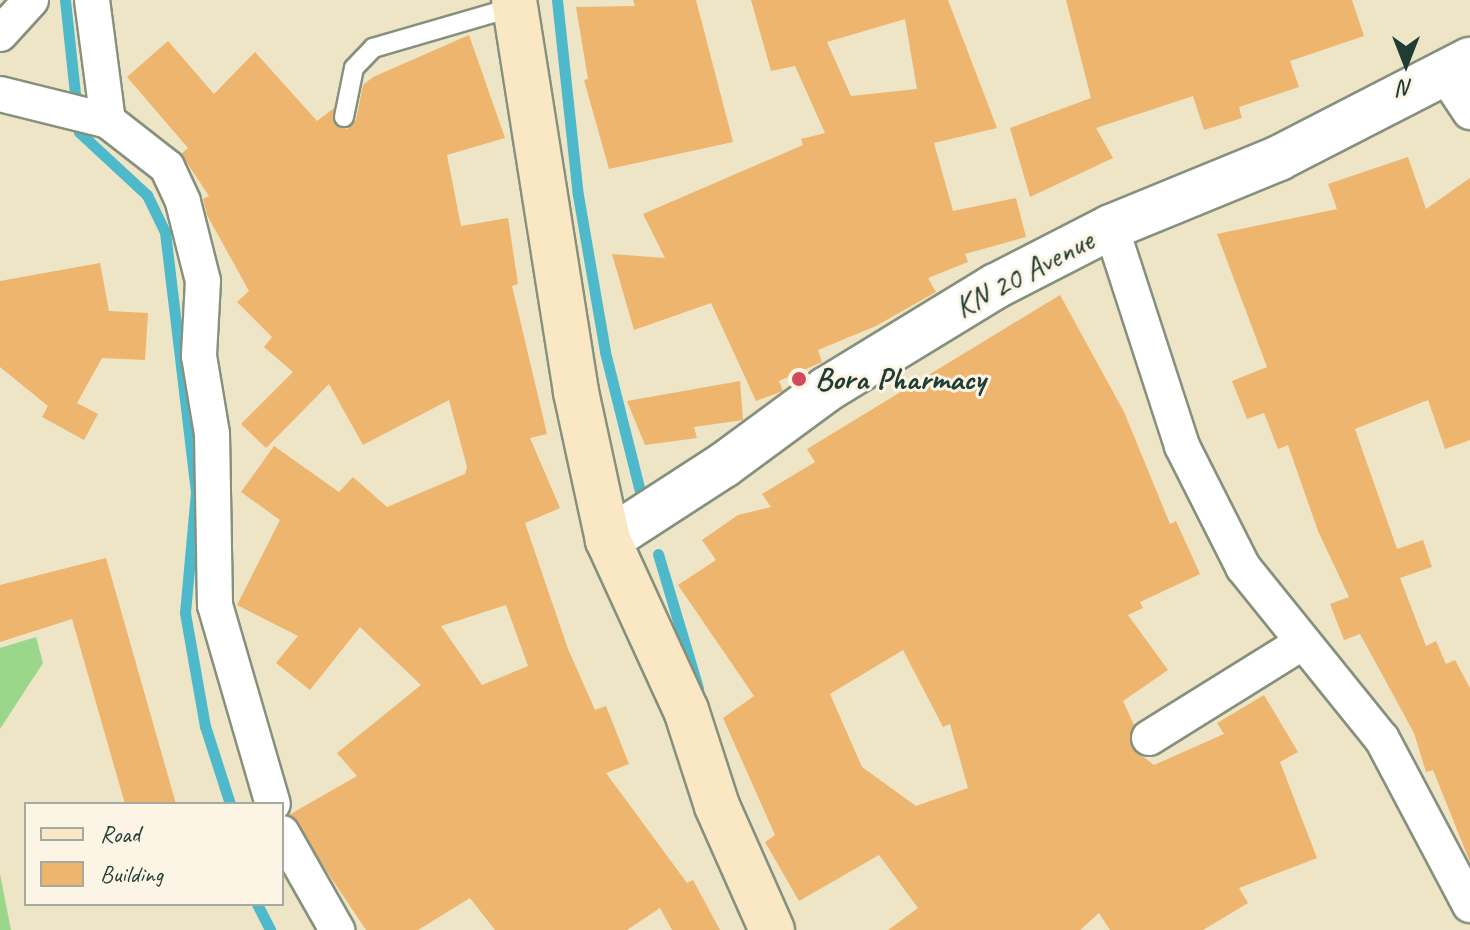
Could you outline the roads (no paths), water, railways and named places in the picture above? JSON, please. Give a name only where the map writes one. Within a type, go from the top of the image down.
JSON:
[{"type":"main road","points":[[514,3],[576,392],[608,540],[686,710],[731,842],[772,930]]},
{"type":"street","points":[[0,34],[31,0]]},
{"type":"street","points":[[92,0],[98,117]]},
{"type":"street","points":[[1457,66],[1470,112]]},
{"type":"street","name":"KN 20 Avenue","points":[[608,540],[724,465],[827,389],[996,286],[1111,227],[1279,158],[1457,66]]},
{"type":"street","points":[[0,94],[98,117],[167,167],[203,281],[199,356],[212,434],[215,605],[272,802]]},
{"type":"street","points":[[1111,227],[1182,446],[1243,567],[1382,739],[1470,905]]},
{"type":"street","points":[[1149,738],[1303,642]]},
{"type":"street","points":[[284,837],[337,930]]},
{"type":"lane","points":[[344,117],[354,68],[373,48],[514,3]]},
{"type":"waterway","points":[[65,0],[79,132],[147,195],[165,232],[196,492],[185,613],[205,726],[229,802]]},
{"type":"waterway","points":[[557,0],[578,195],[605,352],[641,495]]},
{"type":"waterway","points":[[658,554],[698,688]]},
{"type":"waterway","points":[[258,906],[270,930]]},
{"type":"place","name":"Bora Pharmacy","points":[[799,379]]}]
